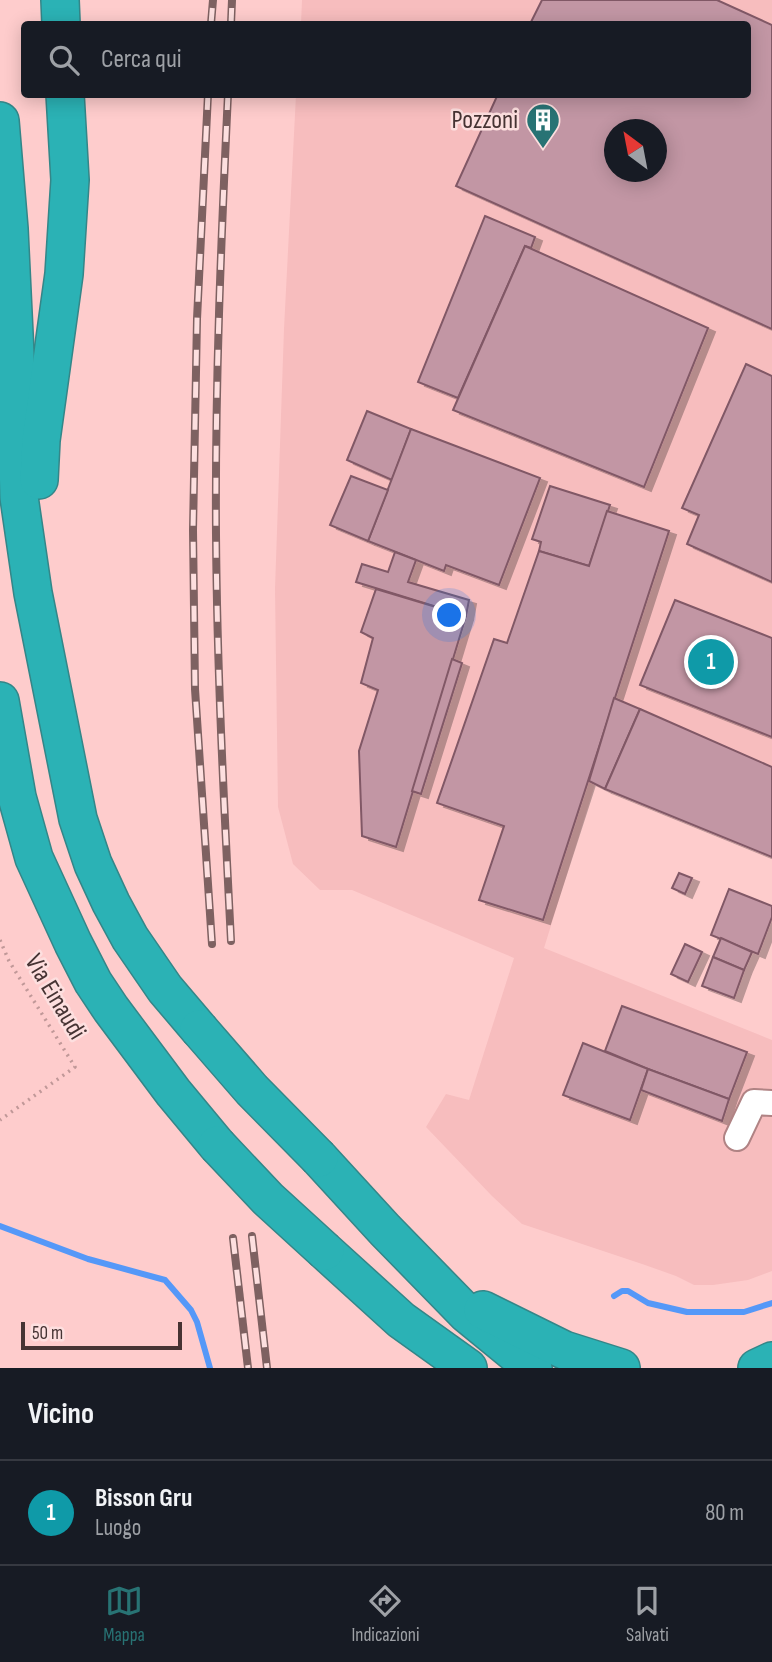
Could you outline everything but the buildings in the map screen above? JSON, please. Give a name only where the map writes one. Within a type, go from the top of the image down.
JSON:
[{"type":"highway","points":[[60,0],[61,21]]},
{"type":"highway","points":[[33,593],[41,440],[65,261],[70,180],[65,98]]},
{"type":"highway","points":[[0,121],[9,229],[19,497],[33,593],[78,819],[93,864],[130,938],[165,989],[199,1029],[253,1090],[467,1314],[533,1368]]},
{"type":"highway","points":[[0,701],[17,797],[34,858],[73,943],[93,982],[111,1009],[173,1092],[217,1145],[268,1199],[401,1320],[468,1368]]},
{"type":"highway","points":[[442,1288],[564,1350],[621,1368]]},
{"type":"highway","points":[[401,1320],[442,1368]]},
{"type":"highway","points":[[757,1368],[772,1361]]},
{"type":"lane","points":[[737,1138],[754,1102],[772,1102]]},
{"type":"path","name":"Via Einaudi","points":[[0,940],[9,961],[75,1067],[0,1121]]},
{"type":"shaded area","points":[[302,0],[772,0],[772,857],[595,784],[544,948],[772,1040],[772,1271],[748,1280],[694,1285],[645,1265],[522,1224],[426,1127],[446,1094],[469,1100],[514,958],[352,890],[320,890],[293,864],[278,807],[275,589],[296,98],[751,98],[751,21],[301,21]]},
{"type":"waterway","points":[[0,1226],[88,1259],[165,1280],[191,1310],[210,1368]]},
{"type":"waterway","points":[[614,1296],[628,1291],[648,1303],[687,1312],[744,1312],[772,1303]]},
{"type":"railway","points":[[211,21],[213,0]]},
{"type":"railway","points":[[231,21],[232,0]]},
{"type":"railway","points":[[208,98],[197,319],[193,530],[195,689],[212,944]]},
{"type":"railway","points":[[228,98],[216,424],[216,534],[219,687],[231,941]]},
{"type":"railway","points":[[252,1236],[267,1368]]},
{"type":"railway","points":[[233,1238],[248,1368]]},
{"type":"place","name":"Pozzoni","points":[[543,150]]},
{"type":"place","name":"Bisson Gru","points":[[711,662]]}]
